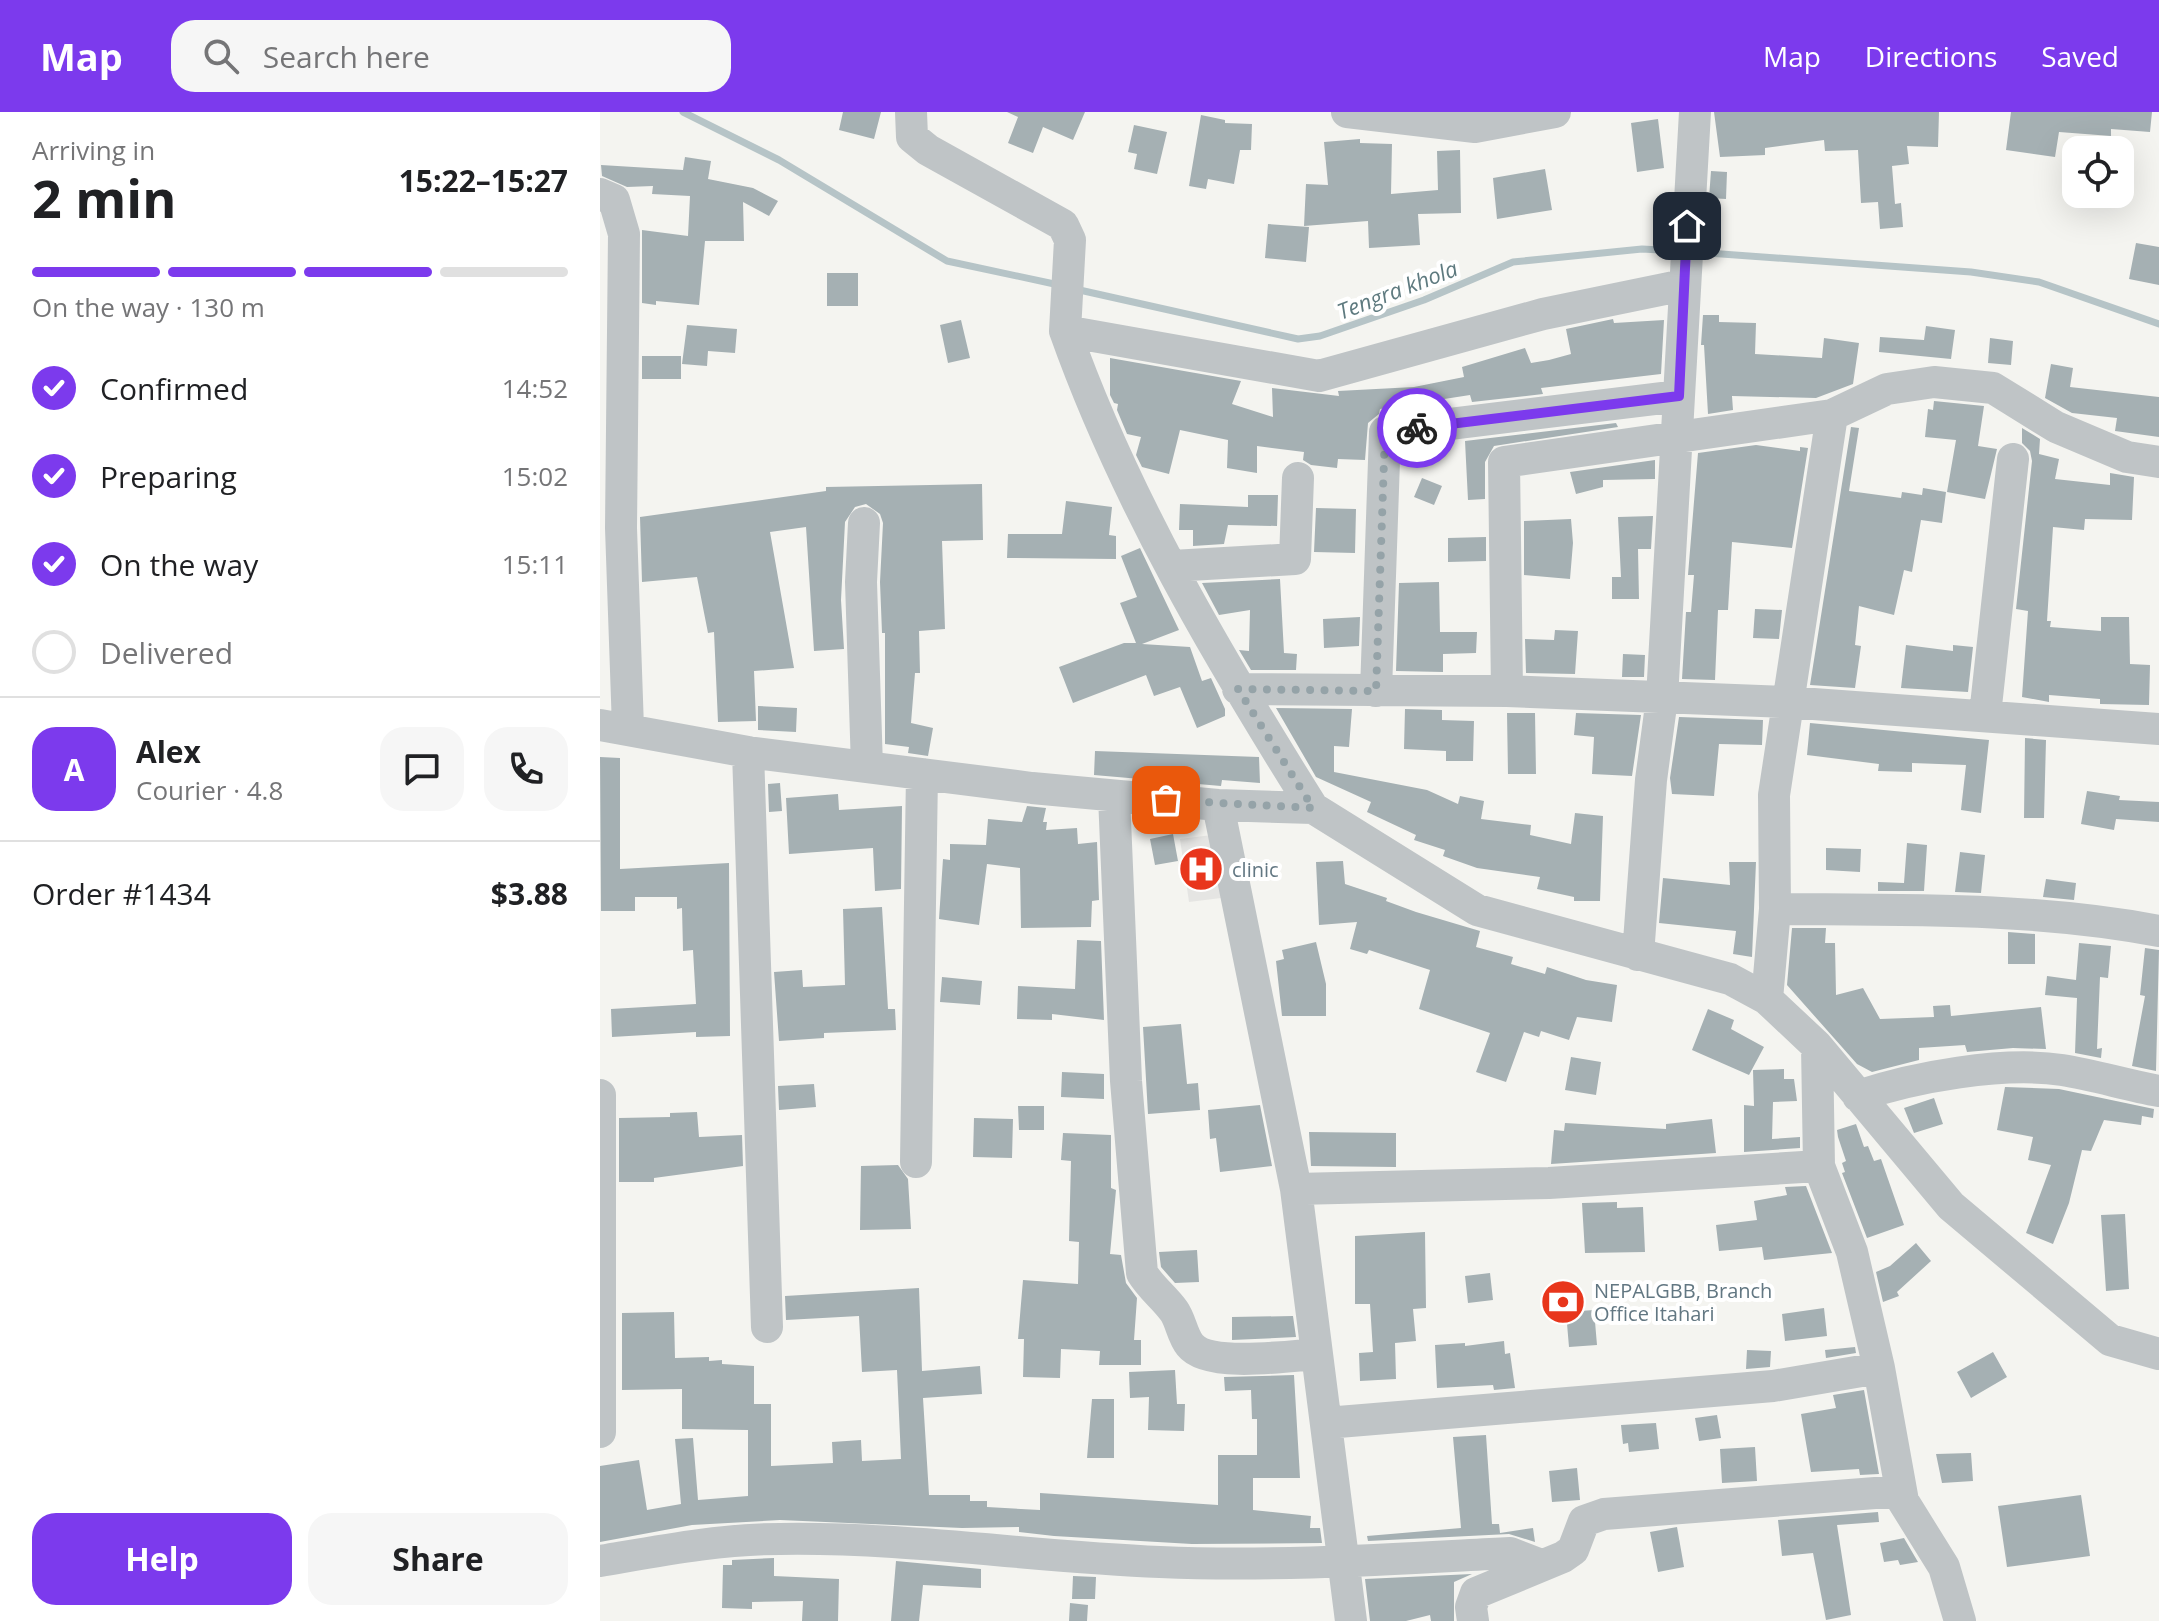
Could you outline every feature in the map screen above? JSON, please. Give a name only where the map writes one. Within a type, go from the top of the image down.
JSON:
[{"type":"street","points":[[911,112],[912,137],[928,150],[1063,225],[1070,240],[1066,322],[1082,378],[1172,566],[1238,689],[1313,808],[1477,910],[1730,979],[1767,999],[1817,1046],[1951,1206],[2110,1340],[2159,1354]]},
{"type":"street","points":[[1347,112],[1474,120],[1555,112]]},
{"type":"street","points":[[1638,955],[1651,780],[1662,698],[1695,112]]},
{"type":"street","points":[[600,194],[614,200],[624,234],[621,528],[614,727],[748,752],[922,774],[1114,796],[1218,805],[1313,808]]},
{"type":"street","points":[[1066,322],[1319,376],[1543,314],[1684,285]]},
{"type":"street","points":[[1507,691],[1504,462],[1832,415],[1887,389],[1934,382],[1993,388],[2056,427],[2127,457],[2159,462]]},
{"type":"street","points":[[1376,691],[1385,432],[1679,396]]},
{"type":"street","points":[[1767,999],[1775,909],[1774,795],[1832,415]]},
{"type":"street","points":[[1985,715],[2013,459]]},
{"type":"street","points":[[1172,566],[1295,559],[1298,478]]},
{"type":"street","points":[[864,523],[861,582],[867,767]]},
{"type":"street","points":[[1238,689],[1507,691],[1786,702],[2159,729]]},
{"type":"street","points":[[748,752],[767,1327]]},
{"type":"street","points":[[916,1162],[922,774]]},
{"type":"street","points":[[1114,796],[1126,1081],[1142,1273],[1154,1292],[1170,1305],[1188,1343],[1198,1353],[1223,1358],[1317,1354]]},
{"type":"street","points":[[1218,805],[1296,1189],[1351,1621]]},
{"type":"street","points":[[1775,909],[1956,910],[2112,922],[2159,931]]},
{"type":"street","points":[[1817,1046],[1819,1166],[1852,1252],[1879,1368],[1903,1501],[1944,1567],[1960,1621]]},
{"type":"street","points":[[1858,1096],[1948,1076],[2010,1070],[2059,1070],[2159,1091]]},
{"type":"street","points":[[600,1095],[600,1432]]},
{"type":"street","points":[[1296,1189],[1549,1183],[1819,1166]]},
{"type":"street","points":[[1326,1423],[1773,1386],[1879,1368]]},
{"type":"street","points":[[1473,1621],[1471,1607],[1476,1593],[1573,1550],[1584,1521],[1604,1514],[1901,1491]]},
{"type":"street","points":[[600,1561],[703,1544],[779,1539],[944,1544],[1170,1563],[1252,1565],[1510,1553],[1541,1565]]},
{"type":"shaded area","name":"clinic","points":[[1212,835],[1221,898],[1189,902],[1180,839]]},
{"type":"building","points":[[843,112],[881,112],[874,139],[839,130]]},
{"type":"building","points":[[1007,112],[1085,112],[1073,140],[1043,127],[1033,153],[1008,143],[1018,117]]},
{"type":"building","points":[[1714,112],[1939,112],[1938,147],[1907,146],[1909,164],[1892,166],[1895,204],[1901,203],[1903,227],[1880,229],[1878,202],[1861,203],[1858,150],[1825,151],[1824,140],[1765,148],[1765,155],[1720,157]]},
{"type":"building","points":[[2011,112],[2152,112],[2150,132],[2111,129],[2111,136],[2059,132],[2055,157],[2006,150]]},
{"type":"building","points":[[1201,115],[1225,120],[1225,123],[1252,124],[1251,150],[1240,150],[1234,184],[1208,179],[1206,189],[1189,186]]},
{"type":"building","points":[[1658,119],[1664,168],[1637,172],[1631,123]]},
{"type":"building","points":[[1134,125],[1167,132],[1157,174],[1134,169],[1137,154],[1128,152]]},
{"type":"building","points":[[1360,139],[1360,143],[1392,144],[1391,194],[1438,190],[1437,151],[1460,150],[1461,213],[1418,214],[1420,245],[1369,248],[1368,221],[1304,226],[1306,184],[1328,185],[1324,142]]},
{"type":"building","points":[[685,157],[711,161],[708,179],[753,188],[778,201],[769,216],[743,202],[744,241],[705,241],[699,305],[656,301],[656,305],[642,303],[642,230],[688,236],[690,196],[652,194],[653,186],[627,187],[602,176],[601,165],[683,170]]},
{"type":"building","points":[[1545,169],[1552,210],[1497,219],[1493,178]]},
{"type":"building","points":[[1711,171],[1727,172],[1726,199],[1709,198]]},
{"type":"building","points":[[1268,224],[1309,227],[1306,262],[1265,258]]},
{"type":"building","points":[[2136,243],[2159,247],[2159,285],[2129,279]]},
{"type":"building","points":[[827,273],[858,273],[858,306],[827,306]]},
{"type":"building","points":[[1703,315],[1719,315],[1719,322],[1756,323],[1755,354],[1822,358],[1824,338],[1859,343],[1853,384],[1816,398],[1732,396],[1733,410],[1708,414],[1704,345],[1701,345]]},
{"type":"building","points":[[1613,319],[1614,323],[1664,320],[1661,374],[1541,388],[1543,394],[1472,402],[1470,395],[1380,409],[1379,414],[1368,423],[1365,460],[1338,459],[1337,468],[1311,465],[1303,460],[1304,452],[1257,446],[1257,473],[1227,468],[1228,440],[1180,430],[1169,474],[1142,467],[1136,455],[1141,437],[1127,434],[1117,410],[1118,404],[1110,395],[1110,358],[1241,381],[1232,404],[1273,417],[1272,388],[1339,396],[1338,391],[1414,387],[1464,377],[1462,367],[1525,348],[1531,363],[1549,360],[1571,354],[1566,329]]},
{"type":"building","points":[[961,320],[970,358],[948,363],[940,325]]},
{"type":"building","points":[[687,325],[737,329],[735,353],[708,351],[707,366],[682,364]]},
{"type":"building","points":[[1926,326],[1955,330],[1951,359],[1879,352],[1880,337],[1924,340]]},
{"type":"building","points":[[1990,338],[2013,341],[2011,365],[1988,363]]},
{"type":"building","points":[[642,356],[681,356],[681,379],[642,379]]},
{"type":"building","points":[[2051,364],[2073,368],[2070,387],[2159,397],[2159,437],[2115,431],[2117,418],[2072,413],[2045,398]]},
{"type":"building","points":[[1934,401],[1984,406],[1978,446],[1997,449],[1985,499],[1947,492],[1956,440],[1925,437],[1928,409],[1933,410]]},
{"type":"building","points":[[1616,423],[1618,427],[1494,446],[1485,462],[1485,499],[1468,500],[1465,441]]},
{"type":"building","points":[[1851,427],[1859,428],[1849,491],[1901,498],[1902,492],[1922,495],[1923,488],[1946,492],[1942,523],[1921,520],[1912,572],[1904,570],[1894,615],[1859,606],[1855,645],[1861,646],[1855,688],[1810,685]]},
{"type":"building","points":[[2022,428],[2040,439],[2039,454],[2059,459],[2055,479],[2110,485],[2110,473],[2134,477],[2132,520],[2085,519],[2084,530],[2053,527],[2047,621],[2051,621],[2050,627],[2101,631],[2101,617],[2129,617],[2130,664],[2150,665],[2149,705],[2100,704],[2100,699],[2049,695],[2049,702],[2022,697],[2028,611],[2016,609],[2032,461],[2030,451],[2022,443]]},
{"type":"building","points":[[1756,445],[1800,451],[1800,447],[1808,448],[1792,548],[1732,542],[1728,610],[1718,610],[1715,680],[1682,679],[1686,612],[1691,612],[1694,575],[1688,575],[1698,453]]},
{"type":"building","points":[[1655,460],[1655,479],[1603,480],[1603,487],[1576,494],[1570,472]]},
{"type":"building","points":[[1422,478],[1442,486],[1434,505],[1414,497]]},
{"type":"building","points":[[982,484],[983,540],[942,541],[945,629],[919,631],[920,673],[915,673],[911,723],[933,728],[928,756],[908,753],[909,747],[885,744],[885,633],[882,633],[880,582],[883,523],[880,514],[866,504],[855,507],[845,522],[841,600],[844,649],[814,651],[806,527],[770,532],[794,668],[754,671],[756,721],[718,722],[714,632],[708,633],[697,577],[642,582],[640,517],[826,491],[826,487]]},
{"type":"building","points":[[1248,495],[1278,495],[1277,526],[1228,525],[1224,544],[1193,546],[1193,530],[1179,530],[1180,504],[1248,507]]},
{"type":"building","points":[[1066,501],[1112,507],[1109,535],[1116,536],[1116,559],[1007,558],[1008,534],[1062,534]]},
{"type":"building","points":[[1316,508],[1356,509],[1355,553],[1314,552]]},
{"type":"building","points":[[1653,516],[1651,549],[1638,549],[1639,599],[1612,599],[1612,577],[1621,577],[1618,517]]},
{"type":"building","points":[[1571,519],[1570,579],[1524,575],[1524,521]]},
{"type":"building","points":[[1486,537],[1486,561],[1448,562],[1448,538]]},
{"type":"building","points":[[1140,548],[1179,630],[1142,644],[1190,647],[1202,681],[1211,678],[1225,709],[1225,716],[1197,728],[1180,687],[1154,696],[1146,675],[1073,703],[1059,667],[1124,643],[1136,643],[1120,603],[1137,597],[1121,556]]},
{"type":"building","points":[[1280,579],[1284,653],[1297,654],[1296,670],[1251,670],[1239,650],[1249,651],[1250,610],[1219,615],[1202,583]]},
{"type":"building","points":[[1439,582],[1440,632],[1477,632],[1476,653],[1443,654],[1443,672],[1396,671],[1399,583]]},
{"type":"building","points":[[1755,609],[1782,610],[1779,639],[1753,638]]},
{"type":"building","points":[[1360,617],[1359,646],[1324,648],[1323,619]]},
{"type":"building","points":[[1555,630],[1578,631],[1575,674],[1526,673],[1525,639],[1554,640]]},
{"type":"building","points":[[1906,645],[1953,651],[1953,645],[1973,647],[1968,692],[1901,688]]},
{"type":"building","points":[[1623,654],[1645,655],[1644,677],[1622,677]]},
{"type":"building","points":[[758,706],[797,708],[796,732],[758,730]]},
{"type":"building","points":[[1276,708],[1352,709],[1349,747],[1334,746],[1334,772],[1427,790],[1458,804],[1460,796],[1484,801],[1481,819],[1531,825],[1530,835],[1571,844],[1575,813],[1603,816],[1600,901],[1574,901],[1574,897],[1537,889],[1540,877],[1477,868],[1443,856],[1445,850],[1414,840],[1416,835],[1367,812],[1371,802],[1316,777]]},
{"type":"building","points":[[1405,709],[1442,710],[1442,720],[1474,721],[1473,761],[1446,761],[1446,751],[1404,749]]},
{"type":"building","points":[[1507,713],[1535,713],[1536,774],[1508,774]]},
{"type":"building","points":[[1576,713],[1641,715],[1632,776],[1592,774],[1594,737],[1574,735]]},
{"type":"building","points":[[1679,717],[1763,720],[1762,745],[1719,744],[1714,796],[1672,794],[1670,778]]},
{"type":"building","points":[[1810,723],[1989,740],[1981,813],[1961,810],[1966,765],[1912,763],[1912,772],[1878,771],[1879,764],[1807,755]]},
{"type":"building","points":[[2025,738],[2046,740],[2044,818],[2024,818]]},
{"type":"building","points":[[1095,751],[1259,757],[1260,783],[1222,780],[1221,786],[1094,775]]},
{"type":"building","points":[[600,757],[620,758],[620,869],[729,863],[730,1036],[696,1037],[696,1032],[612,1037],[611,1009],[696,1004],[693,950],[683,951],[682,908],[677,909],[677,897],[635,897],[635,911],[601,911]]},
{"type":"building","points":[[780,783],[782,811],[769,812],[768,784]]},
{"type":"building","points":[[2087,791],[2120,796],[2119,800],[2159,802],[2159,822],[2116,819],[2114,830],[2081,824]]},
{"type":"building","points":[[838,794],[839,810],[902,806],[901,889],[875,891],[873,848],[789,854],[786,798]]},
{"type":"building","points":[[1027,806],[1046,808],[1043,822],[1047,822],[1046,830],[1077,828],[1078,844],[1097,842],[1099,900],[1092,901],[1091,927],[1021,928],[1020,868],[987,864],[979,925],[939,919],[943,859],[950,860],[950,844],[986,845],[988,819],[1022,822]]},
{"type":"building","points":[[1173,834],[1178,861],[1155,865],[1150,839]]},
{"type":"building","points":[[1907,843],[1927,845],[1924,891],[1878,891],[1878,882],[1904,883]]},
{"type":"building","points":[[1826,848],[1861,849],[1860,872],[1826,870]]},
{"type":"building","points":[[1960,852],[1985,855],[1981,893],[1955,892]]},
{"type":"building","points":[[1343,861],[1345,884],[1416,912],[1480,931],[1476,947],[1513,957],[1511,964],[1545,974],[1547,967],[1586,980],[1617,985],[1612,1022],[1577,1017],[1569,1040],[1541,1031],[1539,1037],[1524,1032],[1506,1082],[1476,1072],[1490,1033],[1419,1009],[1430,970],[1369,950],[1367,954],[1350,949],[1357,922],[1319,925],[1316,862]]},
{"type":"building","points":[[1729,862],[1756,862],[1752,957],[1733,954],[1736,931],[1659,923],[1663,878],[1730,885]]},
{"type":"building","points":[[2046,879],[2076,883],[2074,900],[2043,897]]},
{"type":"building","points":[[882,907],[888,1009],[895,1009],[896,1030],[824,1033],[824,1038],[779,1041],[774,972],[802,970],[803,987],[845,985],[843,909]]},
{"type":"building","points":[[1792,928],[1826,928],[1825,943],[1835,943],[1836,995],[1863,988],[1880,1019],[1934,1017],[1933,1006],[1950,1005],[1951,1016],[2041,1007],[2046,1049],[1967,1052],[1965,1045],[1919,1048],[1919,1060],[1872,1072],[1857,1064],[1787,985]]},
{"type":"building","points":[[2008,932],[2035,934],[2035,964],[2008,964]]},
{"type":"building","points":[[1077,940],[1101,941],[1104,1020],[1052,1014],[1052,1020],[1017,1019],[1018,986],[1075,989]]},
{"type":"building","points":[[1316,942],[1326,984],[1326,1016],[1282,1016],[1276,961],[1284,959],[1282,950]]},
{"type":"building","points":[[2079,943],[2111,946],[2108,978],[2100,977],[2097,1049],[2102,1048],[2101,1058],[2075,1053],[2077,998],[2045,995],[2047,976],[2076,980]]},
{"type":"building","points":[[2145,948],[2159,950],[2156,1071],[2132,1066],[2145,996],[2140,995]]},
{"type":"building","points":[[942,977],[982,981],[980,1005],[940,1002]]},
{"type":"building","points":[[1708,1009],[1734,1020],[1731,1029],[1764,1047],[1749,1075],[1692,1050]]},
{"type":"building","points":[[1181,1024],[1187,1084],[1198,1083],[1200,1110],[1148,1114],[1143,1027]]},
{"type":"building","points":[[1571,1057],[1601,1062],[1596,1095],[1565,1090]]},
{"type":"building","points":[[1784,1069],[1784,1079],[1794,1079],[1797,1101],[1773,1102],[1772,1139],[1800,1137],[1800,1148],[1744,1152],[1744,1105],[1754,1106],[1753,1070]]},
{"type":"building","points":[[1062,1072],[1104,1074],[1104,1099],[1061,1097]]},
{"type":"building","points":[[814,1084],[816,1107],[779,1110],[778,1086]]},
{"type":"building","points":[[2005,1087],[2059,1089],[2154,1109],[2153,1118],[2142,1116],[2141,1125],[2104,1120],[2091,1151],[2082,1150],[2069,1203],[2053,1244],[2026,1233],[2051,1165],[2028,1160],[2033,1137],[1997,1130]]},
{"type":"building","points":[[1934,1098],[1943,1124],[1914,1133],[1904,1108]]},
{"type":"building","points":[[1260,1105],[1272,1166],[1220,1172],[1216,1138],[1210,1139],[1208,1110]]},
{"type":"building","points":[[1018,1106],[1044,1106],[1044,1130],[1019,1130]]},
{"type":"building","points":[[697,1112],[699,1137],[742,1135],[743,1166],[654,1178],[654,1182],[619,1182],[619,1118],[670,1117],[670,1113]]},
{"type":"building","points":[[974,1118],[1013,1119],[1012,1158],[973,1157]]},
{"type":"building","points":[[1712,1119],[1716,1153],[1551,1164],[1554,1130],[1564,1131],[1565,1123],[1666,1129],[1666,1124]]},
{"type":"building","points":[[1856,1124],[1864,1147],[1868,1146],[1874,1161],[1881,1159],[1904,1225],[1867,1238],[1842,1173],[1845,1172],[1842,1163],[1846,1161],[1837,1130]]},
{"type":"building","points":[[1309,1132],[1396,1133],[1396,1167],[1311,1166]]},
{"type":"building","points":[[1063,1133],[1111,1135],[1111,1188],[1116,1190],[1110,1254],[1121,1255],[1126,1283],[1137,1298],[1134,1340],[1141,1340],[1141,1365],[1099,1365],[1100,1351],[1061,1349],[1060,1378],[1023,1377],[1024,1339],[1018,1339],[1023,1280],[1078,1284],[1079,1242],[1069,1241],[1071,1161],[1061,1160]]},
{"type":"building","points":[[898,1165],[908,1179],[911,1229],[860,1230],[861,1166]]},
{"type":"building","points":[[1806,1186],[1832,1253],[1764,1260],[1762,1247],[1719,1251],[1716,1225],[1757,1220],[1754,1201],[1787,1195],[1785,1187]]},
{"type":"building","points":[[1617,1202],[1617,1208],[1643,1207],[1645,1252],[1585,1253],[1582,1203]]},
{"type":"building","points":[[2125,1214],[2129,1289],[2106,1291],[2101,1215]]},
{"type":"building","points":[[1425,1232],[1426,1308],[1413,1309],[1416,1341],[1395,1343],[1396,1379],[1360,1381],[1359,1353],[1373,1352],[1370,1304],[1355,1304],[1355,1236]]},
{"type":"building","points":[[1916,1243],[1931,1261],[1897,1292],[1899,1296],[1883,1302],[1876,1272],[1890,1266]]},
{"type":"building","points":[[1197,1250],[1199,1282],[1175,1283],[1161,1267],[1159,1252]]},
{"type":"building","points":[[1490,1273],[1493,1300],[1468,1303],[1465,1276]]},
{"type":"building","points":[[919,1288],[922,1371],[980,1366],[982,1394],[923,1398],[929,1495],[970,1495],[970,1501],[987,1501],[987,1507],[1040,1510],[1040,1493],[1218,1505],[1218,1455],[1257,1455],[1257,1419],[1252,1419],[1251,1390],[1225,1391],[1224,1377],[1294,1375],[1300,1478],[1253,1478],[1253,1510],[1311,1516],[1310,1528],[1320,1528],[1322,1543],[1192,1544],[1054,1536],[1019,1532],[1019,1527],[962,1528],[780,1520],[692,1525],[600,1542],[600,1466],[639,1460],[647,1510],[681,1504],[675,1439],[693,1438],[698,1500],[748,1496],[748,1430],[682,1429],[682,1389],[622,1390],[622,1313],[674,1312],[675,1358],[709,1357],[709,1361],[722,1360],[722,1364],[754,1366],[754,1404],[771,1404],[771,1466],[833,1463],[832,1442],[861,1440],[862,1461],[901,1459],[897,1370],[862,1372],[859,1316],[786,1320],[785,1296]]},
{"type":"building","points":[[1824,1308],[1827,1336],[1785,1341],[1782,1314]]},
{"type":"building","points":[[1594,1310],[1597,1345],[1569,1347],[1566,1312]]},
{"type":"building","points":[[1293,1316],[1296,1337],[1232,1340],[1232,1317]]},
{"type":"building","points":[[1504,1341],[1505,1354],[1510,1353],[1515,1388],[1494,1390],[1493,1385],[1437,1388],[1435,1345],[1465,1343],[1465,1346]]},
{"type":"building","points":[[1855,1347],[1856,1353],[1826,1358],[1825,1350]]},
{"type":"building","points":[[1747,1350],[1771,1351],[1770,1367],[1746,1369]]},
{"type":"building","points":[[1993,1352],[2007,1377],[1971,1398],[1957,1372]]},
{"type":"building","points":[[1175,1370],[1177,1404],[1185,1404],[1184,1431],[1148,1430],[1149,1397],[1130,1398],[1129,1372]]},
{"type":"building","points":[[1864,1390],[1879,1474],[1860,1475],[1859,1469],[1811,1472],[1801,1414],[1836,1408],[1833,1395]]},
{"type":"building","points":[[1092,1399],[1114,1399],[1114,1458],[1087,1458]]},
{"type":"building","points":[[1717,1415],[1721,1438],[1699,1441],[1695,1418]]},
{"type":"building","points":[[1656,1423],[1659,1449],[1629,1452],[1628,1443],[1623,1444],[1621,1425]]},
{"type":"building","points":[[1486,1435],[1492,1524],[1499,1524],[1500,1533],[1533,1528],[1535,1542],[1509,1534],[1368,1541],[1367,1536],[1461,1528],[1453,1437]]},
{"type":"building","points":[[1755,1447],[1757,1481],[1722,1483],[1720,1449]]},
{"type":"building","points":[[1971,1453],[1973,1481],[1942,1483],[1936,1454]]},
{"type":"building","points":[[1577,1468],[1580,1500],[1552,1502],[1549,1471]]},
{"type":"building","points":[[2081,1495],[2090,1556],[2007,1567],[1998,1506]]},
{"type":"building","points":[[1878,1512],[1879,1522],[1837,1525],[1851,1615],[1826,1620],[1813,1553],[1782,1556],[1778,1520]]},
{"type":"building","points":[[1677,1527],[1684,1567],[1658,1572],[1650,1532]]},
{"type":"building","points":[[1904,1538],[1918,1562],[1900,1565],[1898,1560],[1884,1562],[1880,1543]]},
{"type":"building","points":[[774,1558],[774,1576],[839,1579],[838,1621],[802,1621],[803,1601],[752,1602],[752,1609],[722,1608],[723,1565],[732,1565],[732,1560]]},
{"type":"building","points":[[896,1561],[981,1569],[981,1588],[923,1585],[919,1621],[891,1621]]},
{"type":"building","points":[[1472,1574],[1454,1582],[1454,1621],[1431,1621],[1430,1615],[1406,1621],[1370,1621],[1365,1579]]},
{"type":"building","points":[[1073,1576],[1096,1577],[1095,1599],[1072,1599]]},
{"type":"building","points":[[1070,1603],[1088,1605],[1087,1621],[1069,1621]]},
{"type":"waterway","name":"Tengra khola","points":[[683,112],[779,160],[947,261],[1059,285]]},
{"type":"waterway","name":"Tengra khola","points":[[1075,289],[1298,339],[1320,336],[1424,300],[1513,262],[1642,249],[1678,251]]},
{"type":"waterway","name":"Tengra khola","points":[[1694,252],[1971,272],[2039,282],[2159,324]]},
{"type":"way so far","points":[[1166,800],[1313,808],[1238,689],[1376,691],[1385,432],[1417,428]]},
{"type":"place","name":"clinic","points":[[1201,869]]},
{"type":"place","name":"NEPALGBB, Branch Office Itahari","points":[[1563,1302]]},
{"type":"route","points":[[1417,428],[1679,396],[1687,226]]}]
